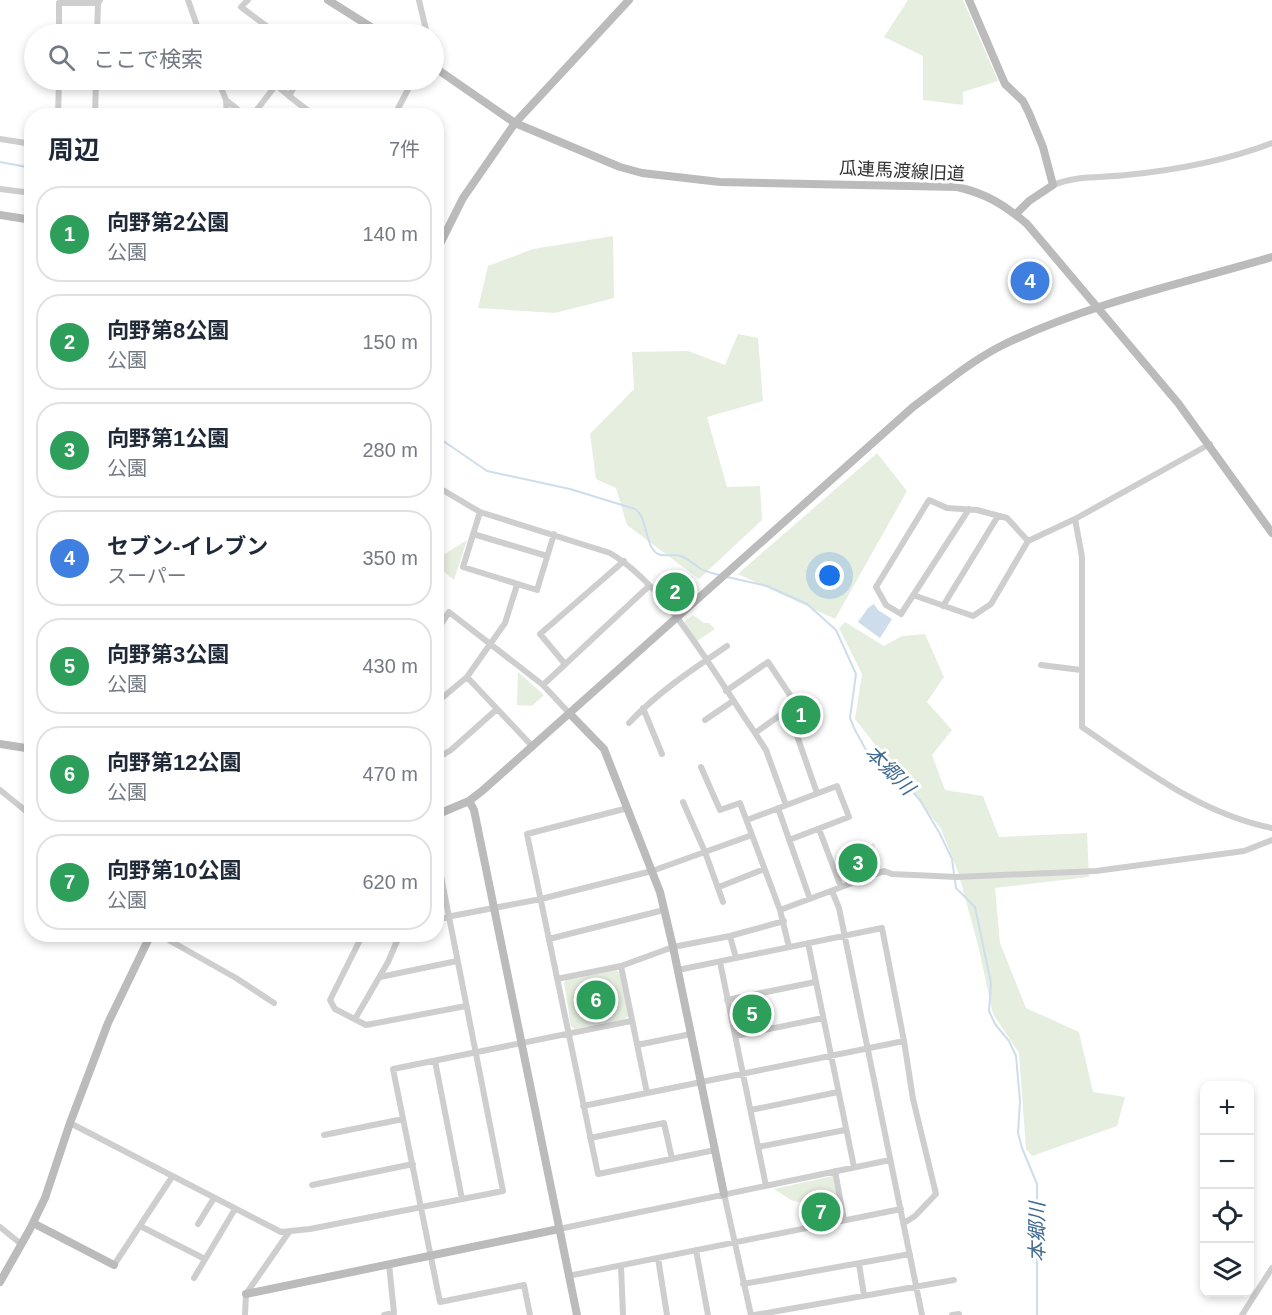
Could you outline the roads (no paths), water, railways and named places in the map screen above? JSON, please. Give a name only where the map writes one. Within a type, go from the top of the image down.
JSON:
[{"type":"street","points":[[188,0],[196,24]]},
{"type":"street","points":[[248,0],[241,7],[260,24]]},
{"type":"street","points":[[328,0],[366,24]]},
{"type":"street","points":[[419,0],[425,24]]},
{"type":"street","points":[[444,236],[463,198],[515,123],[629,0]]},
{"type":"street","points":[[969,0],[1005,84],[1023,101],[1029,113],[1043,147],[1053,185]]},
{"type":"street","points":[[59,24],[59,3],[99,1],[98,24]]},
{"type":"street","name":"瓜連馬渡線旧道","points":[[444,72],[515,123],[620,167],[642,173],[720,182],[957,187],[977,192],[998,202],[1027,224],[1178,403],[1210,444],[1272,533]]},
{"type":"street","points":[[58,108],[59,90]]},
{"type":"street","points":[[95,108],[96,90]]},
{"type":"street","points":[[222,90],[226,108]]},
{"type":"street","points":[[258,108],[272,90]]},
{"type":"street","points":[[282,90],[301,108]]},
{"type":"street","points":[[290,96],[293,90]]},
{"type":"street","points":[[398,108],[408,90]]},
{"type":"street","points":[[226,100],[236,108]]},
{"type":"street","points":[[0,139],[24,143]]},
{"type":"street","points":[[1016,214],[1029,201],[1053,185],[1069,178],[1123,176],[1193,167],[1272,143]]},
{"type":"street","points":[[0,189],[24,193]]},
{"type":"street","points":[[0,215],[24,219]]},
{"type":"street","points":[[444,812],[469,801],[533,747],[913,406],[973,363],[1006,343],[1098,307],[1272,257]]},
{"type":"street","points":[[913,595],[973,616],[992,604],[1028,541],[1075,519],[1210,444]]},
{"type":"street","points":[[444,491],[480,512],[610,553],[624,561],[677,618],[755,732],[766,750],[786,805]]},
{"type":"street","points":[[969,509],[901,614],[885,604],[876,587],[929,500],[947,507],[969,509],[1007,518],[1028,541]]},
{"type":"street","points":[[480,512],[463,567],[517,585],[537,590],[554,534]]},
{"type":"street","points":[[943,606],[998,516]]},
{"type":"street","points":[[1075,519],[1082,557],[1082,727],[1143,770],[1199,802],[1256,825],[1272,828]]},
{"type":"street","points":[[473,534],[547,556]]},
{"type":"street","points":[[565,664],[540,634],[624,561]]},
{"type":"street","points":[[444,696],[467,677],[505,623],[517,585]]},
{"type":"street","points":[[543,685],[649,586]]},
{"type":"street","points":[[444,620],[449,612],[543,685],[604,749],[652,871],[664,910],[751,1315]]},
{"type":"street","points":[[629,723],[643,708],[727,646]]},
{"type":"street","points":[[726,691],[768,662],[796,704],[755,732]]},
{"type":"street","points":[[1041,665],[1081,670]]},
{"type":"street","points":[[467,677],[533,747]]},
{"type":"street","points":[[705,720],[733,701]]},
{"type":"street","points":[[643,708],[662,754]]},
{"type":"street","points":[[444,754],[497,709]]},
{"type":"street","points":[[788,710],[818,793]]},
{"type":"street","points":[[0,744],[24,748]]},
{"type":"street","points":[[701,767],[720,810],[740,802],[784,921],[789,947]]},
{"type":"street","points":[[747,820],[837,786],[849,817],[789,840]]},
{"type":"street","points":[[0,790],[24,810]]},
{"type":"street","points":[[469,801],[474,810],[495,908],[577,1315]]},
{"type":"street","points":[[683,801],[719,887],[723,902]]},
{"type":"street","points":[[628,808],[527,834],[598,1174],[715,1150]]},
{"type":"street","points":[[778,808],[810,899]]},
{"type":"street","points":[[819,829],[841,887]]},
{"type":"street","points":[[444,918],[541,899],[652,871],[752,835]]},
{"type":"street","points":[[780,910],[884,871],[892,874],[954,877],[1096,871],[1244,851],[1272,840]]},
{"type":"street","points":[[719,887],[764,869]]},
{"type":"street","points":[[832,891],[844,936],[922,1315]]},
{"type":"street","points":[[70,1123],[281,1232],[422,1208],[503,1191],[444,892]]},
{"type":"street","points":[[549,939],[664,910]]},
{"type":"street","points":[[557,980],[621,966],[673,947],[730,936],[784,921]]},
{"type":"street","points":[[678,970],[882,928],[913,1099],[936,1194],[915,1216],[904,1223]]},
{"type":"street","points":[[730,936],[736,958]]},
{"type":"street","points":[[0,1282],[45,1198],[70,1123],[108,1023],[147,942]]},
{"type":"street","points":[[172,942],[236,978],[274,1004]]},
{"type":"street","points":[[359,942],[330,1000],[335,1009],[366,1025],[466,1006]]},
{"type":"street","points":[[355,1019],[380,977],[396,942]]},
{"type":"street","points":[[808,943],[854,1167]]},
{"type":"street","points":[[380,977],[458,961]]},
{"type":"street","points":[[720,962],[766,1186]]},
{"type":"street","points":[[621,966],[647,1093]]},
{"type":"street","points":[[727,1000],[815,982]]},
{"type":"street","points":[[735,1036],[823,1018]]},
{"type":"street","points":[[530,1315],[524,1286],[440,1302],[393,1070],[631,1021]]},
{"type":"street","points":[[637,1045],[691,1034]]},
{"type":"street","points":[[584,1106],[904,1041]]},
{"type":"street","points":[[435,1062],[462,1199]]},
{"type":"street","points":[[750,1110],[838,1092]]},
{"type":"street","points":[[324,1135],[403,1119]]},
{"type":"street","points":[[590,1138],[664,1123],[672,1159]]},
{"type":"street","points":[[758,1147],[845,1130]]},
{"type":"street","points":[[246,1294],[891,1160]]},
{"type":"street","points":[[312,1185],[412,1164]]},
{"type":"street","points":[[835,1171],[844,1220]]},
{"type":"street","points":[[33,1223],[114,1265],[172,1177]]},
{"type":"street","points":[[198,1224],[214,1198]]},
{"type":"street","points":[[194,1278],[235,1209]]},
{"type":"street","points":[[568,1276],[901,1209]]},
{"type":"street","points":[[140,1226],[205,1260]]},
{"type":"street","points":[[0,1227],[21,1244]]},
{"type":"street","points":[[245,1315],[246,1294],[289,1232]]},
{"type":"street","points":[[696,1250],[708,1315]]},
{"type":"street","points":[[743,1284],[910,1254]]},
{"type":"street","points":[[658,1258],[667,1315]]},
{"type":"street","points":[[384,1315],[394,1313],[389,1264]]},
{"type":"street","points":[[859,1264],[864,1295]]},
{"type":"street","points":[[621,1266],[623,1315]]},
{"type":"street","points":[[1242,1315],[1272,1268]]},
{"type":"street","points":[[755,1315],[788,1312],[864,1295],[954,1280]]},
{"type":"water","points":[[874,604],[878,610],[892,619],[880,638],[858,622],[868,608]]},
{"type":"waterway","name":"本郷川","points":[[0,162],[24,166]]},
{"type":"waterway","name":"本郷川","points":[[444,441],[487,471],[570,489],[635,509],[641,516],[655,552],[662,555],[681,556],[703,570],[719,575]]},
{"type":"waterway","name":"本郷川","points":[[727,577],[767,586],[807,604],[836,630],[856,674],[850,718],[855,730],[866,750],[901,779],[920,800],[952,859],[956,888],[975,907],[991,983],[989,1011],[1016,1056],[1020,1101],[1018,1133],[1037,1184],[1037,1315]]},
{"type":"place","name":"セブン-イレブン","points":[[1030,281]]},
{"type":"place","name":"向野第8公園","points":[[675,592]]},
{"type":"place","name":"向野第2公園","points":[[801,715]]},
{"type":"place","name":"向野第1公園","points":[[858,863]]},
{"type":"place","name":"向野第12公園","points":[[596,1000]]},
{"type":"place","name":"向野第3公園","points":[[752,1014]]},
{"type":"place","name":"向野第10公園","points":[[821,1212]]}]
